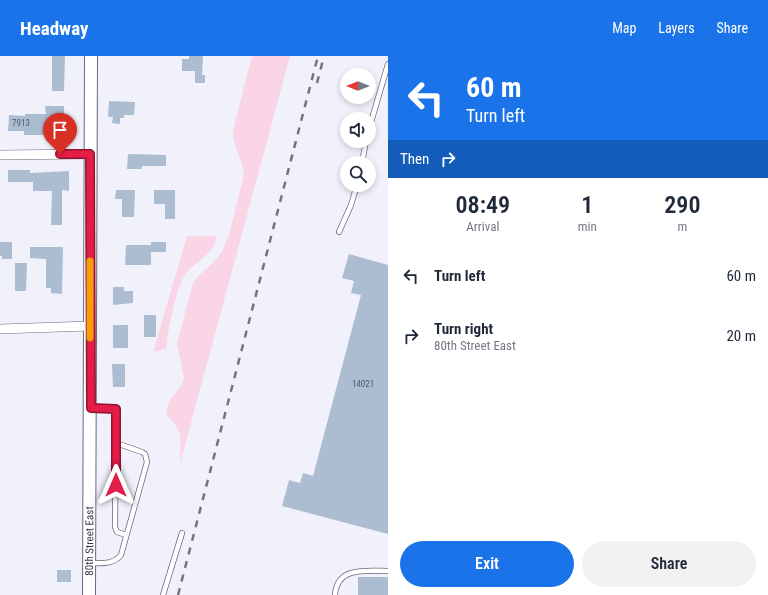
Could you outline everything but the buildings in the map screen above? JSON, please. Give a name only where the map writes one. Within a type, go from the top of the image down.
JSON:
[{"type":"street","name":"80th Street East","points":[[89,595],[91,408],[91,56]]},
{"type":"street","points":[[0,155],[90,154]]},
{"type":"street","points":[[0,329],[90,326]]},
{"type":"lane","points":[[374,112],[388,64]]},
{"type":"lane","points":[[339,232],[355,192]]},
{"type":"lane","points":[[91,408],[116,409],[115,527],[117,532],[126,535]]},
{"type":"lane","points":[[90,563],[115,561],[121,555],[147,462],[145,454],[142,452],[116,443]]},
{"type":"lane","points":[[163,595],[182,533]]},
{"type":"lane","points":[[335,595],[336,584],[349,573],[357,571],[388,571]]},
{"type":"shaded area","points":[[252,56],[290,56],[180,464],[179,432],[167,415],[168,404],[184,378],[177,344],[192,286],[198,276],[213,263],[222,252],[230,232],[244,174],[234,142],[233,131]]},
{"type":"shaded area","points":[[187,236],[217,236],[212,249],[189,270],[181,282],[172,311],[166,349],[153,352]]},
{"type":"railway","points":[[178,595],[318,56]]},
{"type":"railway","points":[[317,83],[324,56]]},
{"type":"slow traffic","points":[[90,261],[90,338]]},
{"type":"route","points":[[60,154],[90,154],[91,408],[116,409],[116,485]]}]
